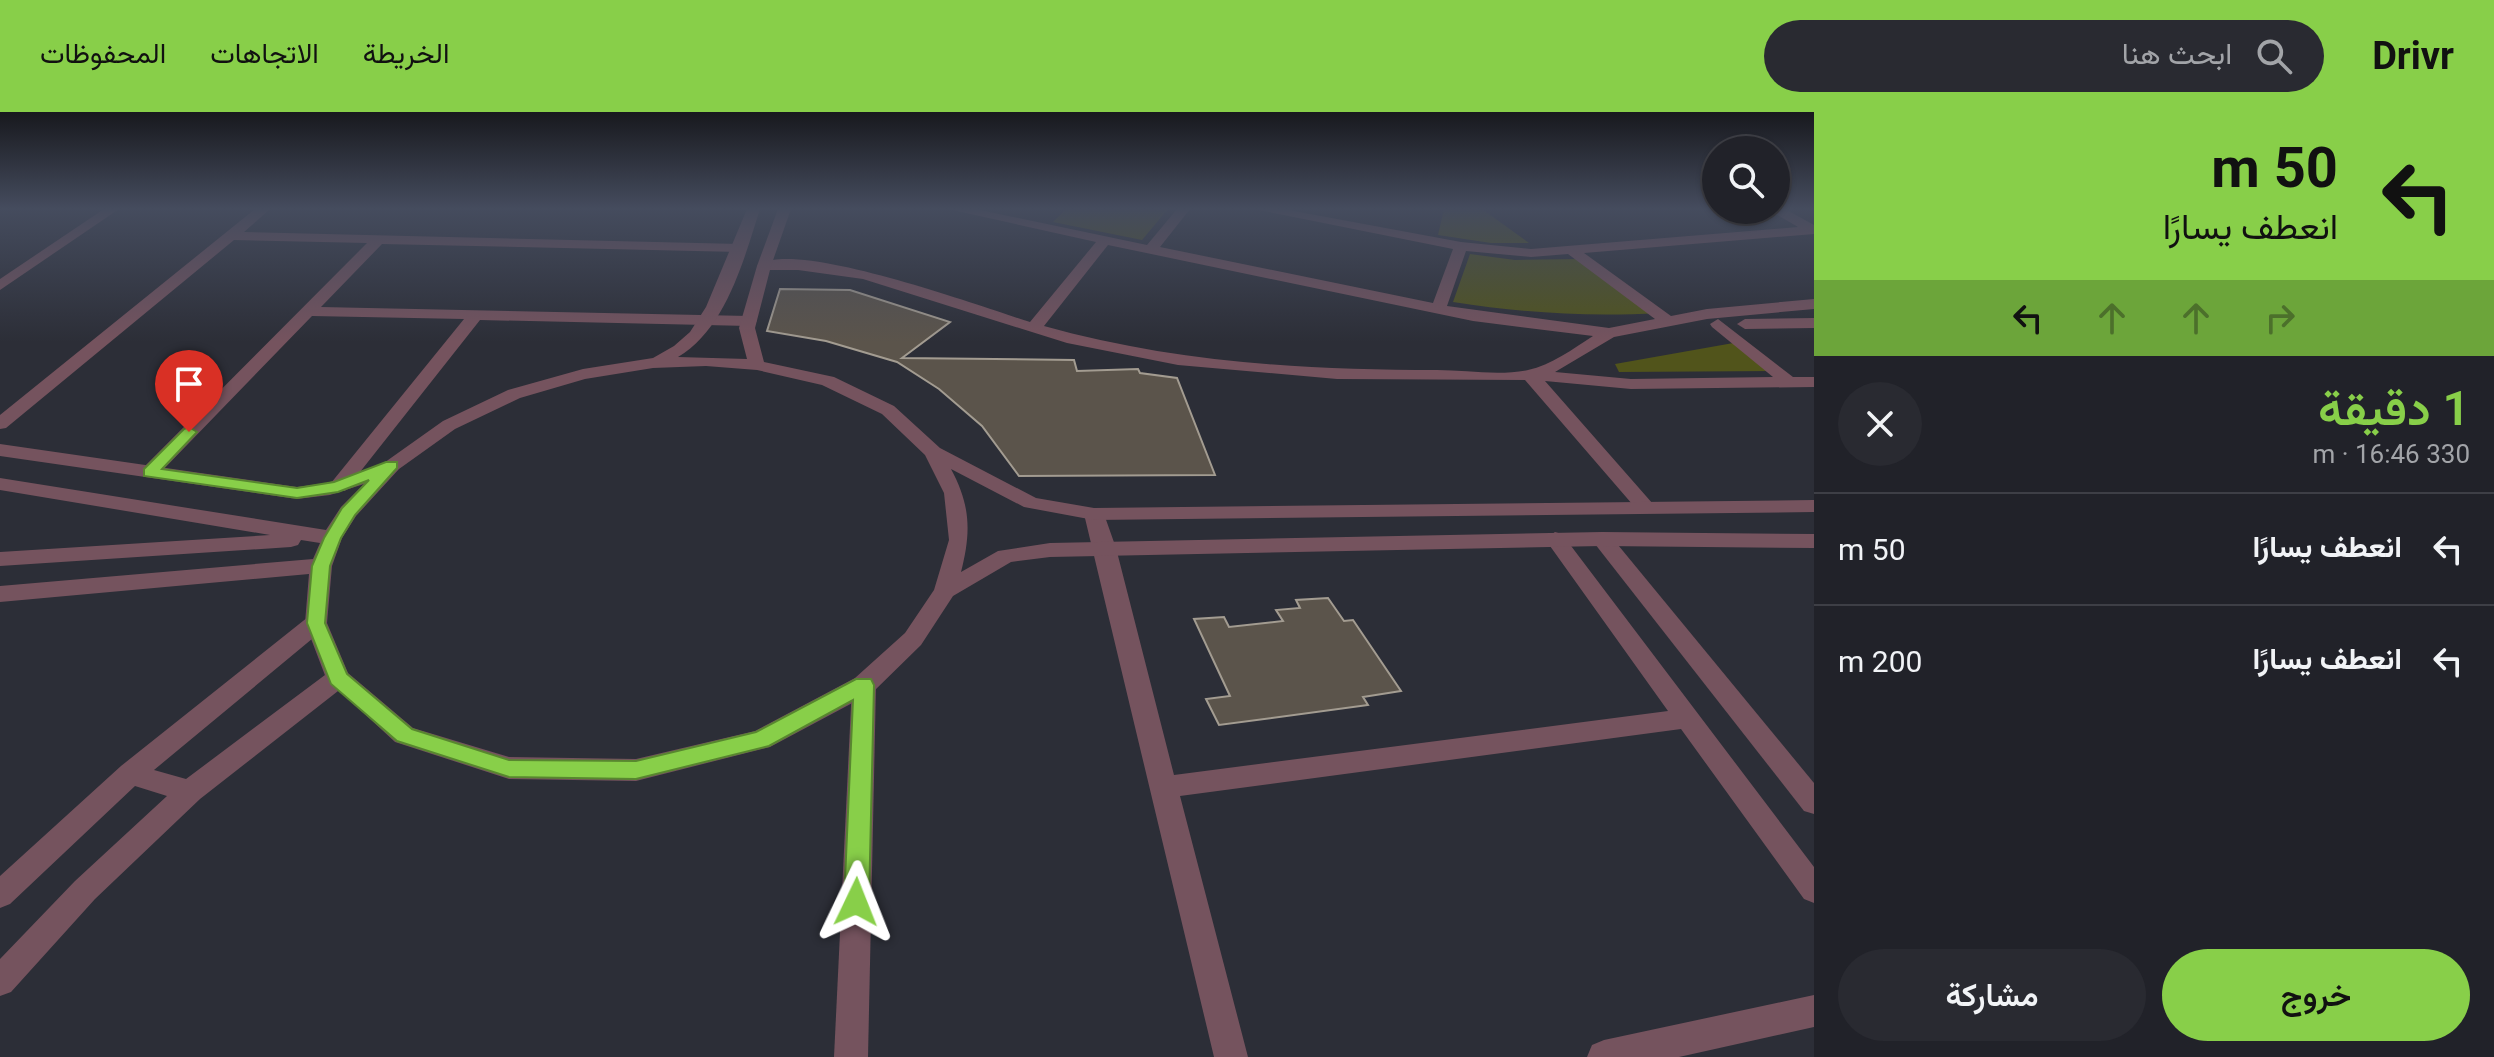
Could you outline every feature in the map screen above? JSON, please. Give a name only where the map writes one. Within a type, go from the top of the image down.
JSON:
[{"type":"street","points":[[0,286],[48,253]]},
{"type":"street","points":[[0,424],[210,253]]},
{"type":"street","points":[[150,472],[365,253]]},
{"type":"street","points":[[653,363],[680,351],[695,336],[737,253]]},
{"type":"street","points":[[757,365],[747,328],[769,253]]},
{"type":"street","points":[[1034,328],[1094,253]]},
{"type":"street","points":[[1171,253],[1438,309],[1609,333],[1707,314],[1814,304]]},
{"type":"street","points":[[1438,309],[1458,253]]},
{"type":"street","points":[[1575,253],[1669,322],[1814,323]]},
{"type":"street","points":[[764,266],[791,264],[865,274],[924,290],[1034,328],[1166,358],[1291,373],[1367,377],[1530,375],[1631,384],[1814,382]]},
{"type":"street","points":[[308,311],[749,321]]},
{"type":"street","points":[[338,487],[476,314]]},
{"type":"street","points":[[1718,324],[1790,383]]},
{"type":"street","points":[[1530,375],[1572,356],[1609,333]]},
{"type":"street","points":[[933,452],[954,493],[959,540],[945,591],[913,639],[864,685],[761,740],[636,770],[509,768],[404,735],[338,678],[316,623],[321,566],[332,538],[358,500],[392,465],[449,425],[514,394],[583,374],[653,363],[706,361],[757,365],[828,381],[888,410],[933,452],[1031,503],[1094,514],[1814,506]]},
{"type":"street","points":[[1530,375],[1646,508]]},
{"type":"street","points":[[0,450],[297,493],[338,487],[392,465]]},
{"type":"street","points":[[0,484],[332,538]]},
{"type":"street","points":[[1094,514],[1231,1057]]},
{"type":"street","points":[[0,559],[332,538]]},
{"type":"street","points":[[945,591],[1006,556],[1050,550],[1555,539],[1814,541]]},
{"type":"street","points":[[1555,539],[1814,890]]},
{"type":"street","points":[[1602,539],[1814,803]]},
{"type":"street","points":[[0,594],[321,566]]},
{"type":"street","points":[[0,895],[130,774],[316,623]]},
{"type":"street","points":[[0,981],[85,890],[190,791],[338,678]]},
{"type":"street","points":[[851,1057],[864,685]]},
{"type":"street","points":[[1164,787],[1687,718]]},
{"type":"street","points":[[130,774],[190,791]]},
{"type":"street","points":[[1604,1057],[1814,1011]]},
{"type":"green space","points":[[1470,254],[1515,260],[1582,259],[1659,313],[1556,313],[1453,302]]},
{"type":"green space","points":[[1739,342],[1777,371],[1619,372],[1615,364]]},
{"type":"building","points":[[780,289],[850,290],[950,322],[902,358],[1074,360],[1077,371],[1138,369],[1140,373],[1177,378],[1215,475],[1019,476],[982,426],[939,389],[897,362],[826,341],[767,331]]},
{"type":"building","points":[[1328,598],[1344,621],[1353,620],[1401,691],[1363,697],[1368,705],[1219,725],[1206,699],[1230,696],[1194,619],[1224,617],[1229,627],[1283,621],[1276,610],[1300,608],[1296,600]]},
{"type":"route","points":[[189,432],[150,472],[297,493],[338,487],[364,479],[392,465],[348,512],[332,538],[321,566],[316,623],[338,678],[404,735],[509,768],[636,770],[761,740],[864,685],[856,902]]}]
